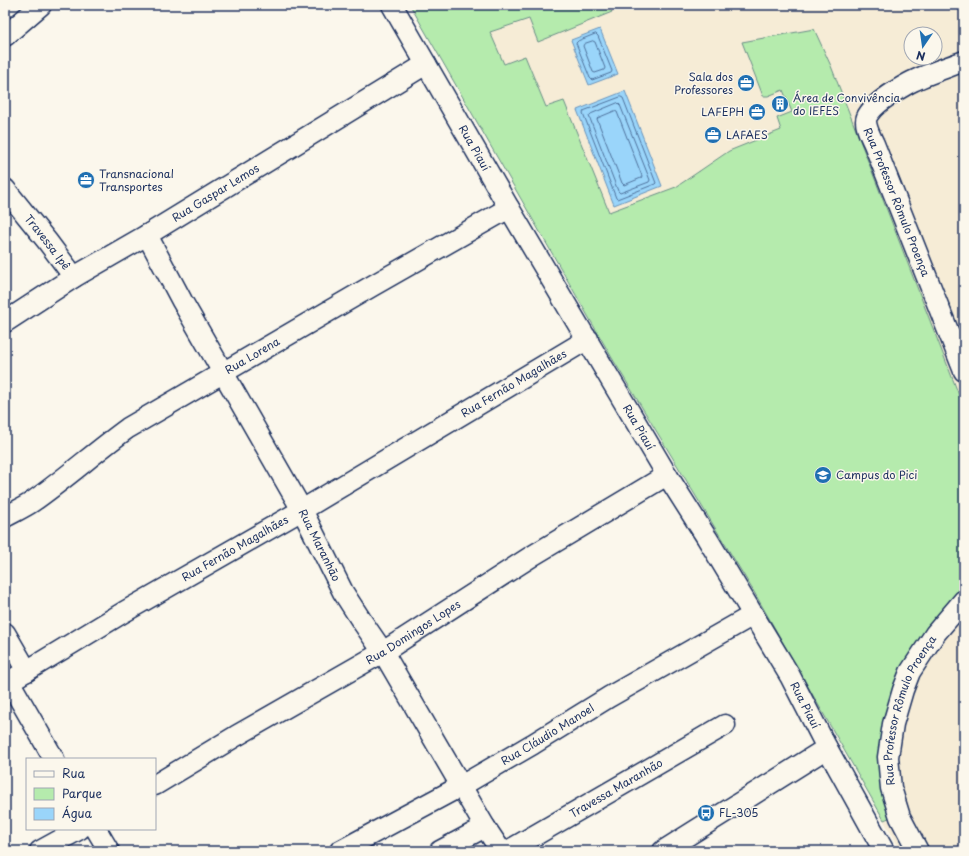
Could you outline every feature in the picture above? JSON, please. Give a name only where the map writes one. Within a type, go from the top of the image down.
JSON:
[{"type":"street","points":[[5,36],[41,5]]},
{"type":"street","name":"Rua Piauí","points":[[392,5],[509,208],[667,474],[790,676],[826,748],[884,851]]},
{"type":"street","name":"Rua Professor Rômulo Proença","points":[[964,61],[909,83],[876,105],[871,110],[866,120],[868,130],[964,371]]},
{"type":"street","name":"Rua Gaspar Lemos","points":[[5,322],[74,277],[147,235],[426,64]]},
{"type":"street","name":"Travessa Ipê","points":[[5,189],[47,240],[74,277]]},
{"type":"street","name":"Rua Lorena","points":[[5,517],[37,498],[73,472],[128,428],[509,208]]},
{"type":"street","name":"Rua Maranhão","points":[[147,235],[182,301],[302,510],[343,592],[383,652],[460,786],[501,851]]},
{"type":"street","name":"Rua Fernão Magalhães","points":[[7,682],[124,612],[302,510],[588,339]]},
{"type":"street","name":"Rua Domingos Lopes","points":[[156,784],[236,736],[383,652],[532,556],[667,474]]},
{"type":"street","name":"Rua Professor Rômulo Proença","points":[[918,851],[900,817],[892,788],[888,757],[893,724],[910,672],[935,634],[964,600]]},
{"type":"street","name":"Rua Cláudio Manoel","points":[[340,851],[460,786],[533,744],[609,697],[753,615]]},
{"type":"street","points":[[5,633],[27,671]]},
{"type":"street","points":[[7,682],[53,758]]},
{"type":"street","name":"Travessa Maranhão","points":[[508,851],[725,725]]},
{"type":"street","points":[[663,851],[826,748]]},
{"type":"street","points":[[440,851],[485,827]]},
{"type":"street","points":[[40,851],[78,830]]},
{"type":"street","points":[[97,830],[109,851]]},
{"type":"shaded area","name":"Campus do Pici","points":[[410,5],[964,5],[964,851],[901,851],[754,592],[612,358]]},
{"type":"green space","name":"Campus do Pici","points":[[410,5],[609,5],[612,12],[538,42],[529,19],[490,32],[504,64],[525,56],[546,107],[564,101],[609,212],[676,187],[729,151],[781,130],[777,118],[792,112],[783,90],[768,96],[763,96],[742,42],[814,29],[831,66],[964,408],[964,591],[903,672],[891,817],[884,820],[754,592],[612,358]]},
{"type":"water","points":[[600,29],[618,74],[589,85],[571,40]]},
{"type":"water","points":[[625,91],[662,186],[614,205],[577,110]]},
{"type":"place","name":"Sala dos Professores","points":[[746,83]]},
{"type":"place","name":"Área de Convivência do IEFES","points":[[780,104]]},
{"type":"place","name":"LAFEPH","points":[[757,112]]},
{"type":"place","name":"LAFAES","points":[[713,135]]},
{"type":"place","name":"Transnacional Transportes","points":[[86,180]]},
{"type":"place","name":"Campus do Pici","points":[[823,475]]},
{"type":"place","name":"FL-305","points":[[706,813]]}]
